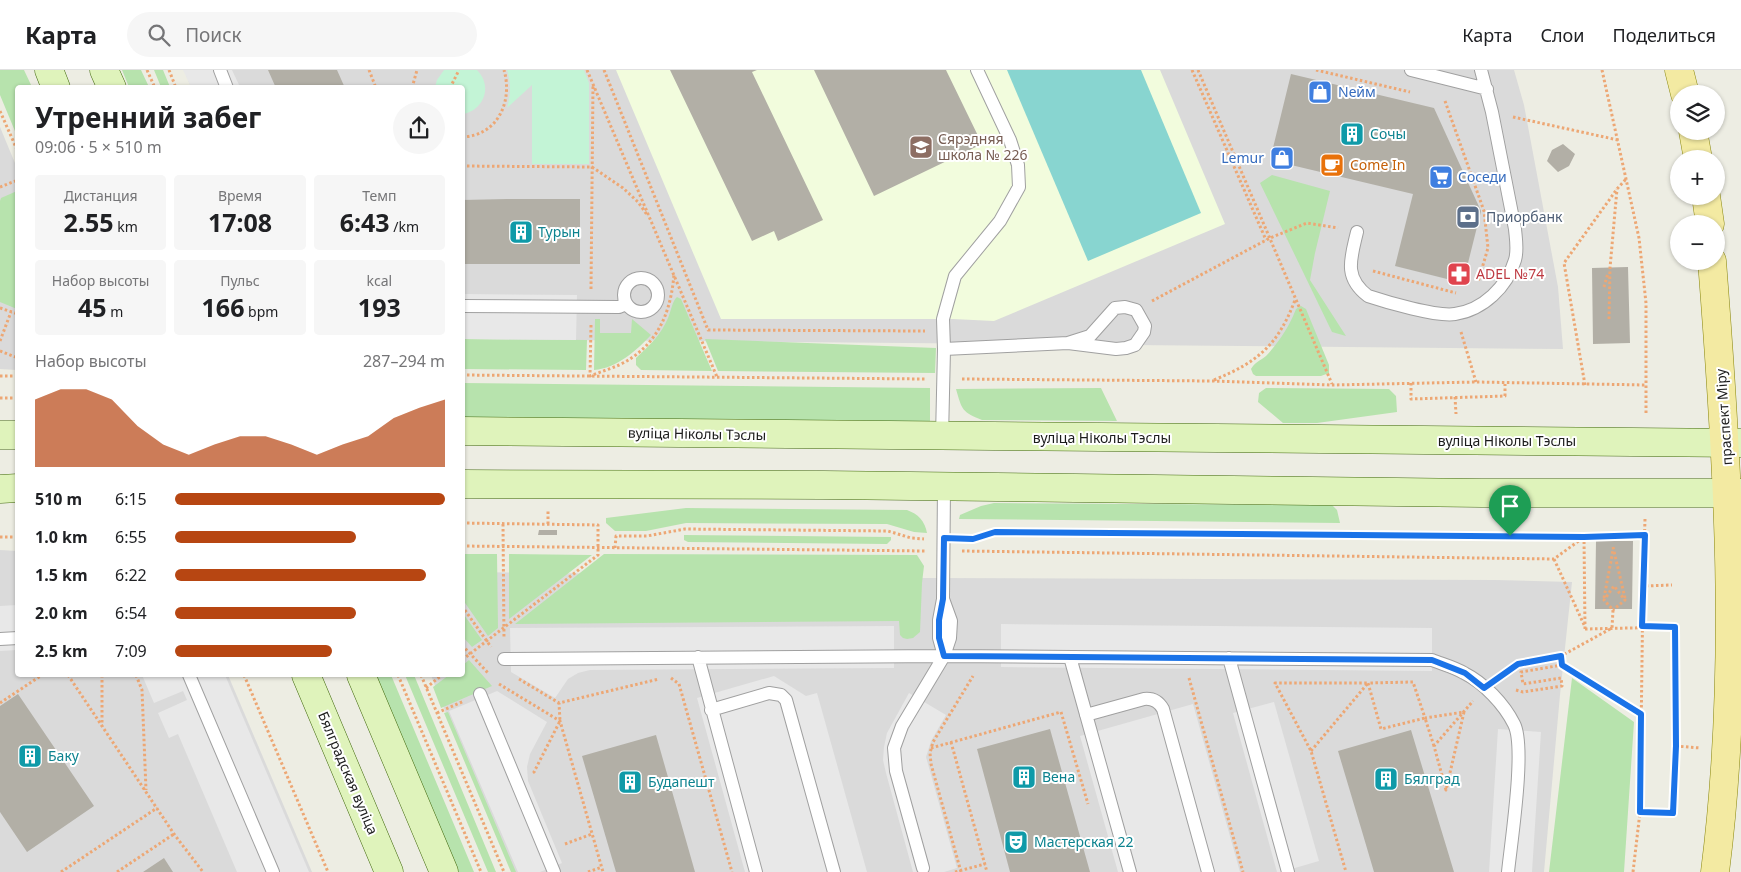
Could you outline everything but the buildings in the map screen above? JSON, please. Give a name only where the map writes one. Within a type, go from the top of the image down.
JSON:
[{"type":"main road","points":[[49,70],[55,85]]},
{"type":"main road","points":[[104,70],[111,85]]},
{"type":"main road","points":[[1680,70],[1682,85]]},
{"type":"main road","name":"праспект Міру","points":[[1713,270],[1733,443],[1735,493],[1731,698],[1720,840],[1715,872]]},
{"type":"main road","name":"вуліца Ніколы Тэслы","points":[[465,431],[1733,443]]},
{"type":"main road","points":[[0,435],[15,435]]},
{"type":"main road","points":[[465,484],[944,486],[1481,493],[1735,493]]},
{"type":"main road","points":[[0,489],[15,488]]},
{"type":"main road","name":"Бялградская вуліца","points":[[307,677],[389,872]]},
{"type":"main road","points":[[363,677],[444,872]]},
{"type":"lane","points":[[220,70],[226,85]]},
{"type":"lane","points":[[942,437],[943,319],[955,276],[1000,221],[1019,186],[1018,165],[1010,140],[977,70]]},
{"type":"lane","points":[[1411,70],[1486,89]]},
{"type":"lane","points":[[1358,232],[1350,265],[1351,275],[1360,290],[1368,296],[1439,314],[1455,314],[1486,302],[1496,292],[1507,277],[1515,260],[1515,229],[1481,70]]},
{"type":"lane","points":[[465,306],[619,308],[626,304]]},
{"type":"lane","points":[[944,349],[1068,342],[1116,349],[1135,345],[1144,332],[1145,326],[1136,310],[1125,307],[1115,308],[1090,336],[1068,342]]},
{"type":"lane","points":[[923,868],[896,771],[894,748],[902,726],[944,656],[939,638],[939,620],[943,599],[944,486]]},
{"type":"lane","points":[[0,638],[15,638]]},
{"type":"lane","points":[[504,662],[698,657],[944,656],[1432,660],[1465,673],[1487,686],[1515,726],[1519,757],[1508,872]]},
{"type":"lane","points":[[698,657],[756,872]]},
{"type":"lane","points":[[1070,657],[1130,872]]},
{"type":"lane","points":[[1229,658],[1288,872]]},
{"type":"lane","points":[[190,677],[273,872]]},
{"type":"lane","points":[[480,694],[554,872]]},
{"type":"lane","points":[[711,710],[769,694],[780,695],[786,700],[834,872]]},
{"type":"lane","points":[[1084,710],[1144,699],[1152,699],[1159,703],[1163,709],[1208,872]]},
{"type":"path","points":[[148,70],[154,85]]},
{"type":"path","points":[[169,70],[175,85]]},
{"type":"path","points":[[369,70],[375,85]]},
{"type":"path","points":[[413,85],[417,70]]},
{"type":"path","points":[[452,85],[459,70]]},
{"type":"path","points":[[465,136],[479,133],[490,127],[505,107],[508,95],[508,82],[504,70]]},
{"type":"path","points":[[587,70],[717,377]]},
{"type":"path","points":[[604,70],[708,330],[943,330]]},
{"type":"path","points":[[1192,70],[1266,240]]},
{"type":"path","points":[[1198,70],[1332,385]]},
{"type":"path","points":[[1602,70],[1639,238],[1646,303],[1646,424]]},
{"type":"path","points":[[590,376],[593,85]]},
{"type":"path","points":[[1445,100],[1484,211],[1488,248],[1476,288]]},
{"type":"path","points":[[0,111],[15,145]]},
{"type":"path","points":[[465,166],[592,168],[623,188],[638,202],[651,221]]},
{"type":"path","points":[[1586,384],[1564,263],[1626,178]]},
{"type":"path","points":[[0,187],[15,181]]},
{"type":"path","points":[[1609,319],[1610,268],[1617,189]]},
{"type":"path","points":[[1136,310],[1266,240],[1307,223],[1358,232]]},
{"type":"path","points":[[1604,287],[1610,268]]},
{"type":"path","points":[[1373,271],[1464,295]]},
{"type":"path","points":[[590,376],[618,366],[632,358],[656,334],[670,306],[674,274]]},
{"type":"path","points":[[1455,293],[1455,314],[1476,382]]},
{"type":"path","points":[[1212,381],[1239,370],[1262,354],[1278,336],[1296,300]]},
{"type":"path","points":[[0,308],[15,313]]},
{"type":"path","points":[[0,341],[11,312]]},
{"type":"path","points":[[0,351],[15,357]]},
{"type":"path","points":[[465,375],[1212,381],[1332,385],[1476,382],[1646,385]]},
{"type":"path","points":[[0,376],[15,376]]},
{"type":"path","points":[[1411,383],[1411,398],[1506,396],[1505,384]]},
{"type":"path","points":[[0,398],[15,398]]},
{"type":"path","points":[[1633,872],[1640,812],[1645,519]]},
{"type":"path","points":[[465,524],[598,525],[598,555],[465,658]]},
{"type":"path","points":[[500,686],[504,662],[503,524]]},
{"type":"path","points":[[615,548],[616,536],[646,536],[685,529],[888,531],[911,538],[944,544],[973,539],[995,532],[1584,537],[1645,535]]},
{"type":"path","points":[[0,537],[15,537]]},
{"type":"path","points":[[465,546],[615,548],[944,544],[1554,559],[1584,537]]},
{"type":"path","points":[[1584,537],[1586,629]]},
{"type":"path","points":[[1612,628],[1612,610],[1604,600],[1613,547],[1625,600]]},
{"type":"path","points":[[1554,559],[1586,629]]},
{"type":"path","points":[[1643,586],[1672,585]]},
{"type":"path","points":[[1604,600],[1614,586],[1625,600]]},
{"type":"path","points":[[1612,610],[1625,600]]},
{"type":"path","points":[[465,610],[504,662],[511,675],[559,703],[660,678]]},
{"type":"path","points":[[1586,629],[1642,626],[1675,627],[1676,746],[1673,813],[1640,812]]},
{"type":"path","points":[[1434,746],[1487,686],[1518,664],[1561,656],[1612,628]]},
{"type":"path","points":[[465,648],[500,686],[560,721]]},
{"type":"path","points":[[961,871],[931,764],[931,748],[985,656]]},
{"type":"path","points":[[1561,656],[1562,665]]},
{"type":"path","points":[[1184,658],[1244,872]]},
{"type":"path","points":[[1487,686],[1523,692],[1562,686],[1561,678],[1523,684],[1521,672],[1562,665],[1641,714]]},
{"type":"path","points":[[669,676],[679,684],[732,872]]},
{"type":"path","points":[[0,703],[39,677]]},
{"type":"path","points":[[69,677],[174,834],[203,872]]},
{"type":"path","points":[[102,677],[102,727]]},
{"type":"path","points":[[137,677],[142,690],[146,791]]},
{"type":"path","points":[[245,677],[328,872]]},
{"type":"path","points":[[399,677],[481,872]]},
{"type":"path","points":[[422,677],[504,872]]},
{"type":"path","points":[[426,688],[440,677]]},
{"type":"path","points":[[1346,872],[1311,751],[1275,683],[1413,682],[1446,790],[1464,712]]},
{"type":"path","points":[[1368,683],[1381,730],[1425,718],[1464,712]]},
{"type":"path","points":[[1311,751],[1368,683]]},
{"type":"path","points":[[437,713],[500,686]]},
{"type":"path","points":[[559,703],[560,721],[603,872]]},
{"type":"path","points":[[931,748],[1061,712],[1084,710]]},
{"type":"path","points":[[1061,712],[1089,806]]},
{"type":"path","points":[[538,781],[534,772],[560,721]]},
{"type":"path","points":[[951,742],[987,872]]},
{"type":"path","points":[[61,872],[157,808]]},
{"type":"path","points":[[117,872],[174,834]]},
{"type":"path","points":[[567,851],[565,844],[592,834]]},
{"type":"path","points":[[955,872],[985,864]]},
{"type":"path","points":[[588,872],[602,867]]},
{"type":"shaded area","points":[[183,70],[232,70],[239,85],[190,85]]},
{"type":"shaded area","points":[[184,70],[1514,70],[1524,105],[1558,287],[1563,349],[465,339],[465,85],[190,85]]},
{"type":"shaded area","points":[[444,70],[477,70],[485,83],[484,97],[476,108],[465,113],[465,85],[436,85]]},
{"type":"shaded area","points":[[507,70],[584,70],[589,83],[589,164],[532,164],[532,85],[507,108],[510,89]]},
{"type":"shaded area","name":"Сярэдняя школа № 226","points":[[616,70],[1160,70],[1225,224],[994,321],[953,319],[721,319]]},
{"type":"shaded area","points":[[1007,70],[1141,70],[1201,213],[1088,261]]},
{"type":"shaded area","points":[[0,127],[15,163],[15,370],[0,369]]},
{"type":"shaded area","points":[[465,294],[577,295],[576,340],[465,339]]},
{"type":"shaded area","points":[[0,550],[15,551],[15,677],[229,677],[312,872],[0,872]]},
{"type":"shaded area","points":[[465,572],[925,578],[1495,580],[1572,582],[1544,872],[513,872],[432,677],[465,677]]},
{"type":"shaded area","points":[[15,605],[15,650],[0,651],[0,606]]},
{"type":"shaded area","points":[[1001,624],[1432,628],[1432,671],[1001,667]]},
{"type":"shaded area","points":[[894,626],[894,668],[590,670],[578,673],[568,679],[555,698],[511,672],[510,628]]},
{"type":"shaded area","points":[[774,676],[806,696],[817,693],[867,872],[745,872],[697,698]]},
{"type":"shaded area","points":[[143,677],[226,677],[309,872],[237,872],[178,734],[169,738],[158,713],[187,700],[183,691],[154,703]]},
{"type":"shaded area","points":[[497,691],[547,722],[530,754],[527,767],[528,781],[562,863],[540,872],[518,872],[449,711]]},
{"type":"shaded area","points":[[909,693],[946,715],[931,741],[926,757],[957,868],[944,872],[913,872],[883,760],[887,733]]},
{"type":"shaded area","points":[[1274,702],[1319,861],[1281,872],[1277,872],[1233,713]]},
{"type":"shaded area","points":[[1193,704],[1240,872],[1118,872],[1080,736]]},
{"type":"shaded area","points":[[1498,729],[1541,732],[1532,872],[1489,872]]},
{"type":"green space","points":[[0,70],[24,70],[31,85],[15,85],[15,131],[0,95]]},
{"type":"green space","points":[[122,70],[141,70],[148,85],[128,85]]},
{"type":"green space","points":[[154,70],[163,70],[169,85],[160,85]]},
{"type":"green space","points":[[1272,175],[1330,191],[1310,280],[1346,336],[1332,332],[1260,183]]},
{"type":"green space","points":[[15,192],[15,308],[0,302],[1,198]]},
{"type":"green space","points":[[677,297],[681,299],[712,371],[641,370],[636,365],[636,358],[662,330]]},
{"type":"green space","points":[[1301,306],[1306,309],[1329,365],[1329,373],[1321,376],[1256,376],[1253,374],[1252,367],[1266,356],[1275,345],[1287,328],[1296,309]]},
{"type":"green space","points":[[595,319],[600,319],[600,333],[631,333],[632,319],[651,335],[626,358],[602,369],[594,370]]},
{"type":"green space","points":[[465,339],[587,340],[586,370],[465,369]]},
{"type":"green space","points":[[705,339],[936,348],[935,373],[718,371]]},
{"type":"green space","points":[[465,383],[930,388],[930,423],[465,419]]},
{"type":"green space","points":[[1101,388],[1117,421],[982,420],[970,415],[964,409],[956,389]]},
{"type":"green space","points":[[1266,388],[1389,389],[1396,396],[1397,412],[1317,423],[1283,423],[1258,402],[1259,393]]},
{"type":"green space","points":[[994,503],[1332,505],[1337,510],[1340,523],[959,519],[960,515]]},
{"type":"green space","points":[[686,508],[907,510],[920,518],[925,525],[927,533],[914,532],[887,524],[686,523],[646,531],[615,531],[606,523],[606,518]]},
{"type":"green space","points":[[684,535],[891,537],[891,540],[887,544],[688,542],[684,540]]},
{"type":"green space","points":[[465,554],[497,554],[498,628],[488,636],[465,603]]},
{"type":"green space","points":[[509,554],[592,555],[509,619]]},
{"type":"green space","points":[[604,554],[917,555],[924,566],[920,632],[913,638],[903,638],[900,635],[899,621],[515,624]]},
{"type":"green space","points":[[465,616],[482,640],[472,647],[465,639]]},
{"type":"green space","points":[[469,660],[492,686],[441,708],[433,687],[446,677],[465,677],[465,663]]},
{"type":"green space","points":[[375,677],[392,677],[474,872],[458,872]]},
{"type":"green space","points":[[406,677],[415,677],[496,872],[488,872]]},
{"type":"green space","points":[[1572,678],[1634,722],[1624,872],[1549,872]]},
{"type":"green space","points":[[448,712],[516,872],[511,872],[444,713]]},
{"type":"place","name":"Nейм","points":[[1320,92]]},
{"type":"place","name":"Сочы","points":[[1352,134]]},
{"type":"place","name":"Сярэдняя школа № 226","points":[[921,147]]},
{"type":"place","name":"Lemur","points":[[1282,158]]},
{"type":"place","name":"Come In","points":[[1332,165]]},
{"type":"place","name":"Соседи","points":[[1441,177]]},
{"type":"place","name":"Приорбанк","points":[[1468,217]]},
{"type":"place","name":"Турын","points":[[521,232]]},
{"type":"place","name":"ADEL №74","points":[[1459,274]]},
{"type":"place","name":"Баку","points":[[30,756]]},
{"type":"place","name":"Вена","points":[[1024,777]]},
{"type":"place","name":"Бялград","points":[[1386,779]]},
{"type":"place","name":"Будапешт","points":[[630,782]]},
{"type":"place","name":"Мастерская 22","points":[[1016,842]]},
{"type":"route","points":[[995,532],[1510,536],[1584,537],[1645,535],[1642,626],[1675,627],[1676,746],[1673,813],[1640,812],[1641,714],[1562,665],[1561,656],[1518,664],[1484,688],[1465,673],[1432,660],[944,656],[939,638],[939,620],[943,599],[944,538],[973,539],[995,532]]}]
